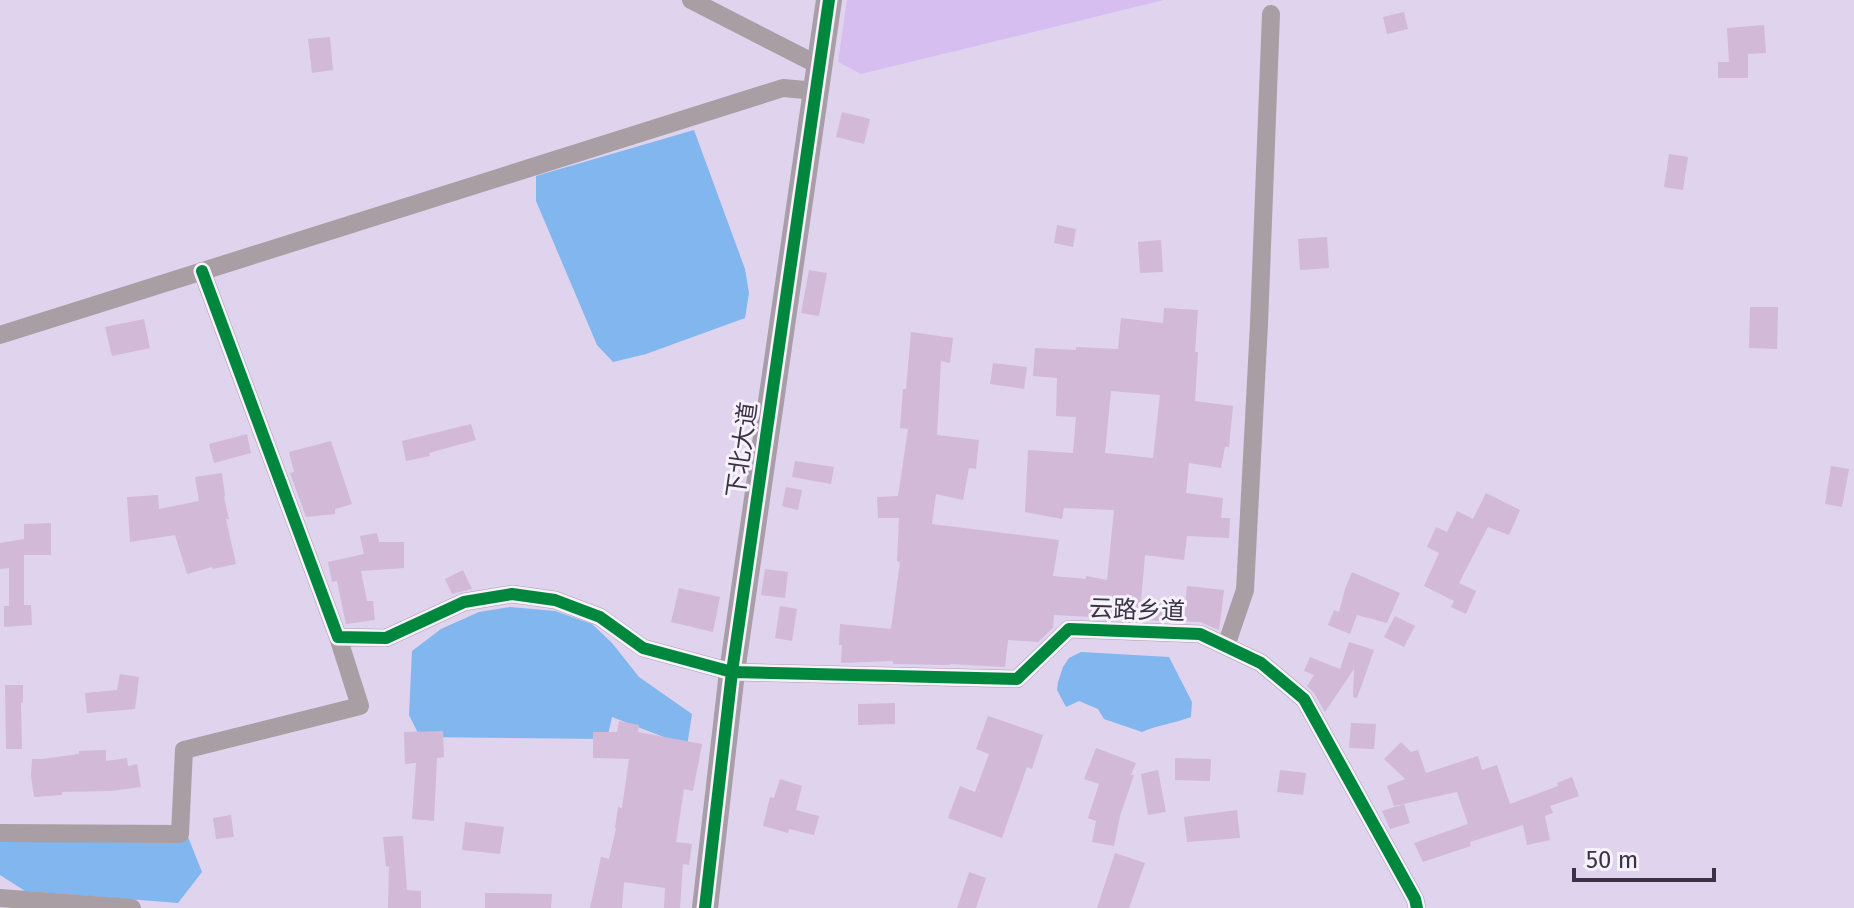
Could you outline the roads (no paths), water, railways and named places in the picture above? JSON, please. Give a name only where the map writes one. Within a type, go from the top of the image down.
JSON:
[{"type":"street","points":[[691,0],[818,78]]},
{"type":"street","name":"下北大道","points":[[705,908],[732,672],[829,0]]},
{"type":"street","points":[[1226,646],[1245,590],[1271,14]]},
{"type":"street","points":[[0,335],[818,78]]},
{"type":"street","points":[[0,833],[180,834],[184,750],[360,706],[338,637],[202,271]]},
{"type":"street","name":"云路乡道","points":[[338,637],[386,638],[464,602],[512,594],[555,600],[600,617],[643,648],[732,672],[1017,679],[1069,629],[1200,634],[1261,663],[1304,699],[1415,899],[1417,908]]},
{"type":"street","points":[[0,898],[132,908]]},
{"type":"water","points":[[694,130],[745,269],[749,293],[745,318],[646,354],[613,362],[597,345],[536,201],[536,176]]},
{"type":"water","points":[[510,607],[555,611],[592,624],[639,677],[692,714],[687,746],[612,717],[607,739],[420,737],[409,715],[412,651],[441,629],[479,612]]},
{"type":"water","points":[[1081,652],[1169,657],[1192,702],[1191,717],[1142,732],[1104,719],[1098,709],[1079,701],[1066,707],[1057,690],[1058,682],[1069,658]]},
{"type":"water","points":[[188,837],[202,872],[178,903],[25,891],[0,875],[0,842]]}]
